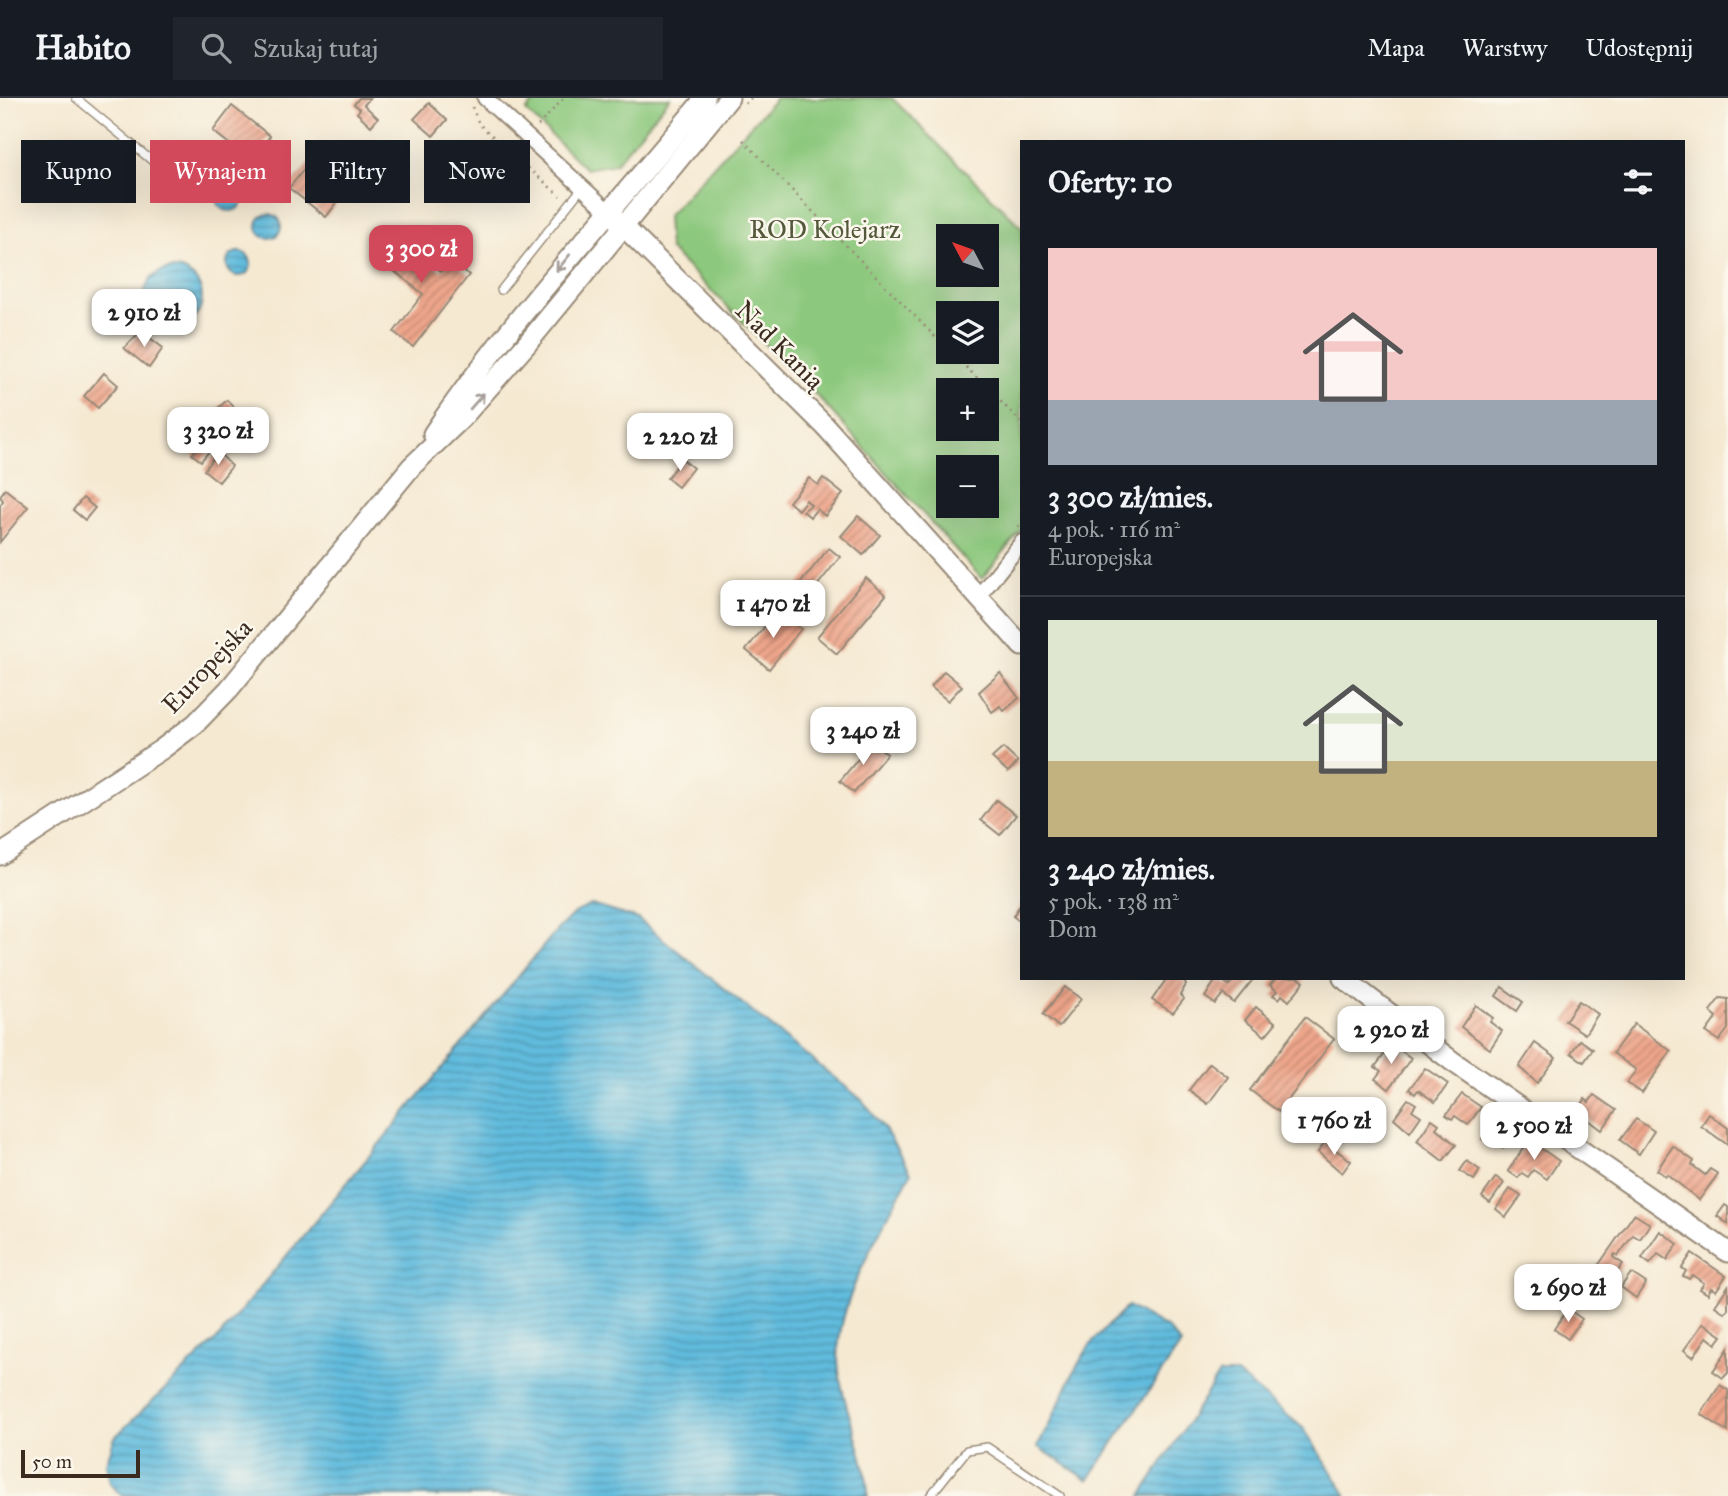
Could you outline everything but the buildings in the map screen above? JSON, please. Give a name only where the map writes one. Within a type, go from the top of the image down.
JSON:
[{"type":"street","name":"Nad Kanią","points":[[485,98],[608,211],[825,426],[1020,644]]},
{"type":"street","name":"Europejska","points":[[0,855],[117,781],[195,724],[229,689],[411,467],[473,374],[705,98]]},
{"type":"street","name":"Europejska","points":[[411,467],[461,419],[729,98]]},
{"type":"street","points":[[978,597],[1020,544]]},
{"type":"street","points":[[1346,980],[1452,1061],[1728,1252]]},
{"type":"lane","points":[[76,98],[150,159]]},
{"type":"lane","points":[[501,290],[582,188]]},
{"type":"lane","points":[[930,1496],[967,1450],[987,1447],[1060,1496]]},
{"type":"path","points":[[530,124],[536,129],[564,98]]},
{"type":"path","points":[[470,102],[479,124],[569,204]]},
{"type":"path","points":[[743,140],[936,337]]},
{"type":"path","points":[[963,364],[1020,421]]},
{"type":"green space","points":[[538,98],[670,98],[615,164],[586,169],[526,111]]},
{"type":"green space","name":"ROD Kolejarz","points":[[776,98],[892,98],[1020,226],[1020,532],[982,579],[820,399],[669,249],[667,216]]},
{"type":"water","points":[[218,203],[242,203],[230,211]]},
{"type":"water","points":[[269,214],[278,217],[281,226],[278,235],[269,238],[260,235],[257,226],[260,217]]},
{"type":"water","points":[[239,252],[247,256],[251,264],[247,272],[239,276],[231,272],[227,264],[231,256]]},
{"type":"water","points":[[167,269],[179,269],[194,277],[202,292],[202,304],[194,319],[179,327],[167,327],[152,319],[144,304],[144,292],[152,277]]},
{"type":"water","points":[[592,905],[638,919],[862,1100],[886,1131],[911,1173],[861,1269],[850,1296],[838,1347],[842,1387],[864,1465],[868,1496],[122,1496],[110,1483],[106,1463],[115,1437],[219,1337],[556,931],[574,913]]},
{"type":"water","points":[[1128,1306],[1168,1329],[1181,1344],[1088,1480],[1037,1446],[1087,1350]]},
{"type":"water","points":[[1219,1374],[1237,1374],[1304,1429],[1347,1496],[1141,1496]]}]
